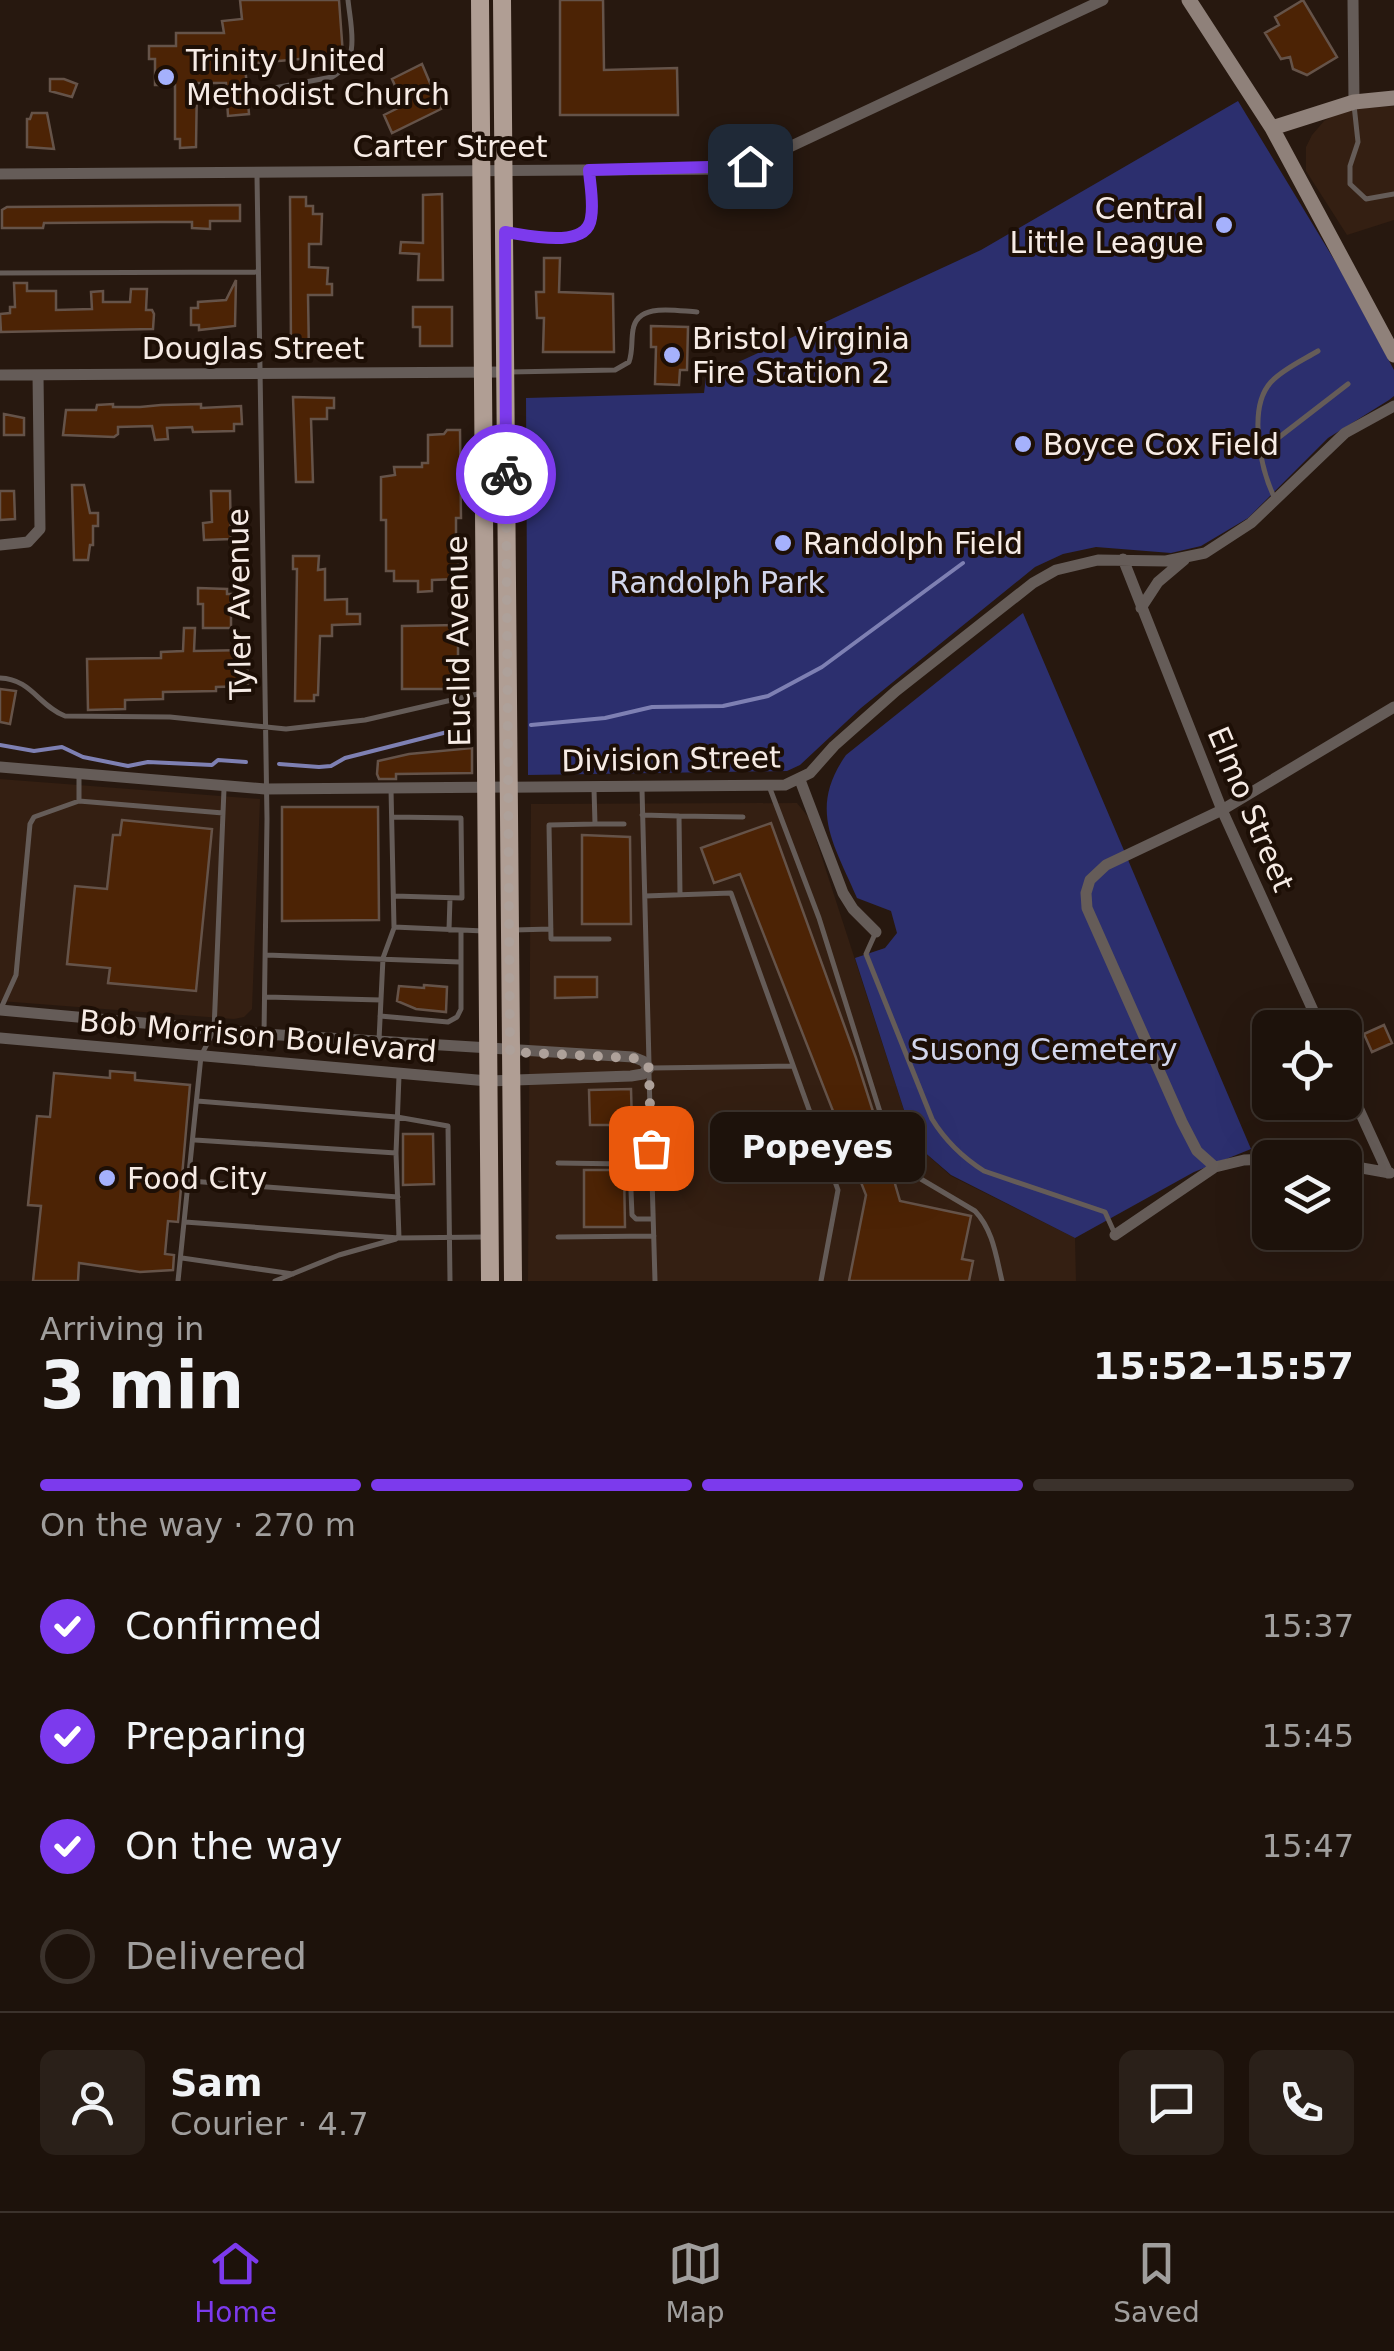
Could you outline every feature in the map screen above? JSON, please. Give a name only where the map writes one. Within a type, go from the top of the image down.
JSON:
[{"type":"main road","name":"Euclid Avenue","points":[[480,0],[490,1281]]},
{"type":"main road","name":"Euclid Avenue","points":[[502,0],[514,1281]]},
{"type":"street","name":"Carter Street","points":[[0,174],[750,166],[1103,0]]},
{"type":"street","points":[[1190,0],[1272,128],[1394,355]]},
{"type":"street","points":[[1353,0],[1354,102]]},
{"type":"street","points":[[1272,128],[1354,102],[1394,98]]},
{"type":"street","name":"Douglas Street","points":[[0,375],[506,372]]},
{"type":"street","points":[[0,545],[28,542],[36,536],[42,520],[38,376]]},
{"type":"street","name":"Division Street","points":[[0,767],[265,790],[769,786],[800,780],[896,691],[1033,583],[1076,564],[1186,558],[1226,542],[1345,433],[1394,406]]},
{"type":"street","points":[[1141,608],[1158,582],[1186,558]]},
{"type":"street","name":"Elmo Street","points":[[1123,559],[1222,810],[1313,1010]]},
{"type":"street","points":[[1215,1168],[1197,1151],[1182,1122],[1088,908],[1086,893],[1090,880],[1119,859],[1222,810],[1394,707]]},
{"type":"street","points":[[800,780],[843,892],[853,909],[876,932]]},
{"type":"street","name":"Bob Morrison Boulevard","points":[[0,1010],[379,1043],[633,1058],[649,1068],[631,1076],[488,1081],[0,1038]]},
{"type":"street","points":[[1362,1114],[1391,1174]]},
{"type":"street","points":[[1115,1235],[1215,1168],[1252,1160]]},
{"type":"street","points":[[1362,1168],[1391,1174]]},
{"type":"lane","points":[[253,92],[332,77],[346,67],[353,48],[348,0]]},
{"type":"lane","points":[[1354,102],[1358,142],[1350,166],[1350,184],[1366,199],[1394,194]]},
{"type":"lane","points":[[505,232],[571,238],[585,232],[592,217],[589,170]]},
{"type":"lane","name":"Tyler Avenue","points":[[257,173],[264,1034]]},
{"type":"lane","points":[[0,272],[257,272]]},
{"type":"lane","points":[[506,372],[615,370],[628,362],[632,327],[642,314],[650,310],[697,312]]},
{"type":"lane","points":[[1276,500],[1265,478],[1260,452],[1259,427],[1266,388],[1318,351]]},
{"type":"lane","points":[[1260,452],[1348,384]]},
{"type":"lane","points":[[0,678],[20,681],[65,716],[170,717],[264,728],[365,720],[486,692]]},
{"type":"lane","points":[[79,775],[80,801]]},
{"type":"lane","points":[[594,786],[595,824]]},
{"type":"lane","points":[[642,786],[655,1281]]},
{"type":"lane","points":[[769,786],[820,918],[892,1147],[909,1172],[983,1220],[990,1231],[1002,1281]]},
{"type":"lane","points":[[178,1281],[201,1056],[214,1030],[224,787]]},
{"type":"lane","points":[[379,1043],[382,958],[394,928],[391,788]]},
{"type":"lane","points":[[0,1010],[16,975],[31,820],[80,801],[223,813]]},
{"type":"lane","points":[[642,815],[743,817]]},
{"type":"lane","points":[[679,816],[680,895]]},
{"type":"lane","points":[[392,817],[461,818],[462,898],[393,896]]},
{"type":"lane","points":[[609,939],[551,939],[549,825],[624,824]]},
{"type":"lane","points":[[644,896],[731,893],[838,1190],[822,1281]]},
{"type":"lane","points":[[449,930],[450,898]]},
{"type":"lane","points":[[394,928],[488,930]]},
{"type":"lane","points":[[380,1016],[448,1022],[457,1017],[461,1009],[461,930]]},
{"type":"lane","points":[[510,930],[551,930]]},
{"type":"lane","points":[[876,932],[866,954],[942,1136],[984,1172],[1105,1212],[1115,1235]]},
{"type":"lane","points":[[266,955],[460,962]]},
{"type":"lane","points":[[266,997],[381,1000]]},
{"type":"lane","points":[[649,1068],[793,1066]]},
{"type":"lane","points":[[399,1076],[399,1238]]},
{"type":"lane","points":[[197,1102],[397,1117],[448,1126],[450,1281]]},
{"type":"lane","points":[[194,1140],[396,1154]]},
{"type":"lane","points":[[558,1163],[626,1164],[630,1167],[632,1215],[642,1220],[653,1219]]},
{"type":"lane","points":[[190,1181],[398,1197]]},
{"type":"lane","points":[[186,1222],[399,1238],[490,1237]]},
{"type":"lane","points":[[558,1237],[654,1236]]},
{"type":"lane","points":[[275,1281],[338,1255],[399,1238]]},
{"type":"lane","points":[[182,1258],[293,1274]]},
{"type":"shaded area","points":[[1394,106],[1394,220],[1347,235],[1306,171],[1306,147],[1324,121],[1343,110]]},
{"type":"shaded area","points":[[0,779],[260,799],[252,1009],[244,1017],[234,1019],[0,1001]]},
{"type":"shaded area","points":[[797,803],[809,818],[915,1144],[951,1176],[1075,1238],[1076,1281],[528,1281],[531,804]]},
{"type":"green space","name":"Randolph Park","points":[[1238,101],[1338,266],[1394,370],[1394,396],[1328,438],[1248,518],[1201,546],[1171,553],[1096,547],[1063,554],[1035,567],[861,708],[800,765],[787,771],[528,775],[526,398],[704,393],[706,377],[981,250]]},
{"type":"green space","name":"Susong Cemetery","points":[[1023,613],[1251,1149],[1194,1172],[1075,1238],[951,1175],[915,1144],[855,958],[885,948],[897,933],[891,911],[857,898],[833,843],[827,810],[828,793],[846,755]]},
{"type":"building","points":[[240,0],[339,0],[343,55],[245,64],[249,114],[228,116],[226,83],[197,83],[196,147],[180,148],[180,139],[175,139],[175,85],[155,85],[155,59],[149,59],[149,46],[176,46],[176,33],[224,33],[222,21],[242,19]]},
{"type":"building","points":[[560,0],[603,0],[604,70],[677,68],[678,115],[560,115]]},
{"type":"building","points":[[1303,0],[1337,57],[1307,75],[1293,69],[1290,57],[1281,59],[1265,33],[1279,25],[1275,17]]},
{"type":"building","points":[[422,64],[441,109],[392,133],[384,115],[404,105],[392,79]]},
{"type":"building","points":[[50,79],[77,84],[72,97],[50,91]]},
{"type":"building","points":[[32,113],[47,113],[54,149],[27,147],[27,119]]},
{"type":"building","points":[[442,194],[443,280],[418,280],[419,254],[400,253],[401,242],[423,243],[423,195]]},
{"type":"building","points":[[290,197],[306,197],[306,206],[313,206],[313,214],[322,214],[321,244],[309,244],[309,267],[328,268],[327,284],[332,284],[332,295],[308,295],[309,354],[292,354],[291,346]]},
{"type":"building","points":[[240,205],[240,221],[210,221],[210,229],[192,228],[192,222],[44,223],[43,228],[2,228],[2,210],[7,207]]},
{"type":"building","points":[[544,258],[560,258],[559,292],[613,294],[614,352],[543,352],[544,318],[537,318],[536,292],[544,292]]},
{"type":"building","points":[[236,280],[235,326],[199,330],[199,325],[191,325],[191,308],[198,308],[198,302],[226,300]]},
{"type":"building","points":[[14,283],[27,283],[27,291],[56,291],[56,310],[92,309],[91,292],[103,291],[103,302],[130,302],[131,289],[147,289],[146,310],[154,314],[153,329],[1,332],[0,314],[10,313],[10,307],[15,307]]},
{"type":"building","points":[[413,307],[452,307],[452,346],[420,346],[420,327],[413,327]]},
{"type":"building","name":"Bristol Virginia Fire Station 2","points":[[651,326],[688,327],[687,370],[680,370],[679,385],[655,384],[656,347],[651,347]]},
{"type":"building","points":[[293,397],[334,398],[334,408],[327,408],[327,419],[311,419],[313,482],[296,482]]},
{"type":"building","points":[[97,405],[241,406],[242,424],[234,424],[234,431],[167,428],[168,439],[155,440],[152,426],[118,427],[114,437],[63,435],[66,410],[96,410]]},
{"type":"building","points":[[4,414],[24,418],[24,435],[4,435]]},
{"type":"building","points":[[447,430],[460,430],[461,518],[456,518],[456,539],[464,557],[458,557],[458,579],[432,580],[432,591],[418,592],[418,581],[394,581],[394,571],[386,571],[381,477],[395,475],[394,467],[422,467],[422,463],[428,463],[428,435],[444,434]]},
{"type":"building","points":[[72,485],[84,485],[90,513],[98,513],[88,560],[74,560]]},
{"type":"building","points":[[0,491],[14,491],[15,519],[0,520]]},
{"type":"building","points":[[211,491],[230,491],[231,539],[204,540],[203,523],[212,522]]},
{"type":"building","points":[[293,556],[319,556],[318,570],[325,569],[325,600],[347,599],[347,614],[360,614],[360,624],[332,625],[332,636],[320,636],[318,695],[314,695],[314,701],[295,701],[297,569],[293,569]]},
{"type":"building","points":[[198,588],[227,589],[227,594],[231,594],[231,628],[203,628]]},
{"type":"building","points":[[458,625],[458,689],[402,689],[402,626]]},
{"type":"building","points":[[184,628],[195,628],[194,651],[247,650],[248,686],[163,692],[163,699],[125,700],[125,709],[88,710],[87,659],[161,658],[161,652],[183,651]]},
{"type":"building","points":[[0,689],[16,691],[10,724],[0,722]]},
{"type":"building","points":[[472,748],[472,773],[396,774],[396,779],[379,779],[377,774],[378,761]]},
{"type":"building","points":[[282,807],[378,807],[379,920],[282,921]]},
{"type":"building","points":[[122,820],[212,829],[196,991],[108,983],[110,968],[67,964],[75,886],[107,889],[113,835],[120,835]]},
{"type":"building","points":[[771,823],[885,1149],[896,1167],[891,1170],[900,1201],[971,1216],[962,1259],[973,1261],[969,1281],[849,1281],[866,1195],[740,874],[714,883],[701,848]]},
{"type":"building","points":[[582,835],[630,837],[631,924],[582,924]]},
{"type":"building","points":[[555,977],[597,977],[597,997],[555,998]]},
{"type":"building","points":[[399,986],[447,987],[446,1012],[416,1009],[397,1001]]},
{"type":"building","points":[[1384,1025],[1392,1043],[1372,1052],[1364,1034]]},
{"type":"building","name":"Food City","points":[[110,1071],[135,1073],[135,1080],[190,1085],[178,1222],[168,1221],[165,1254],[174,1255],[173,1270],[140,1272],[79,1263],[78,1281],[33,1281],[41,1206],[28,1205],[37,1116],[50,1117],[54,1073],[110,1078]]},
{"type":"building","points":[[631,1089],[632,1125],[590,1125],[589,1090]]},
{"type":"building","points":[[403,1134],[433,1134],[434,1184],[403,1185]]},
{"type":"building","points":[[584,1170],[624,1170],[625,1227],[584,1227]]},
{"type":"waterway","points":[[531,725],[605,718],[652,707],[723,706],[768,696],[822,667],[963,563]]},
{"type":"waterway","points":[[279,764],[331,766],[345,758],[467,727]]},
{"type":"waterway","points":[[0,745],[34,751],[62,747],[83,757],[128,766],[148,762],[246,762]]},
{"type":"way so far","points":[[506,474],[510,1052],[643,1061],[649,1068],[651,1148]]},
{"type":"place","name":"Trinity United Methodist Church","points":[[166,77]]},
{"type":"place","name":"Central Little League","points":[[1224,225]]},
{"type":"place","name":"Bristol Virginia Fire Station 2","points":[[672,355]]},
{"type":"place","name":"Boyce Cox Field","points":[[1023,444]]},
{"type":"place","name":"Randolph Field","points":[[783,543]]},
{"type":"place","name":"Popeyes","points":[[651,1148]]},
{"type":"place","name":"Food City","points":[[107,1178]]},
{"type":"route","points":[[506,474],[505,232],[571,238],[585,232],[592,217],[589,170],[750,166]]}]
